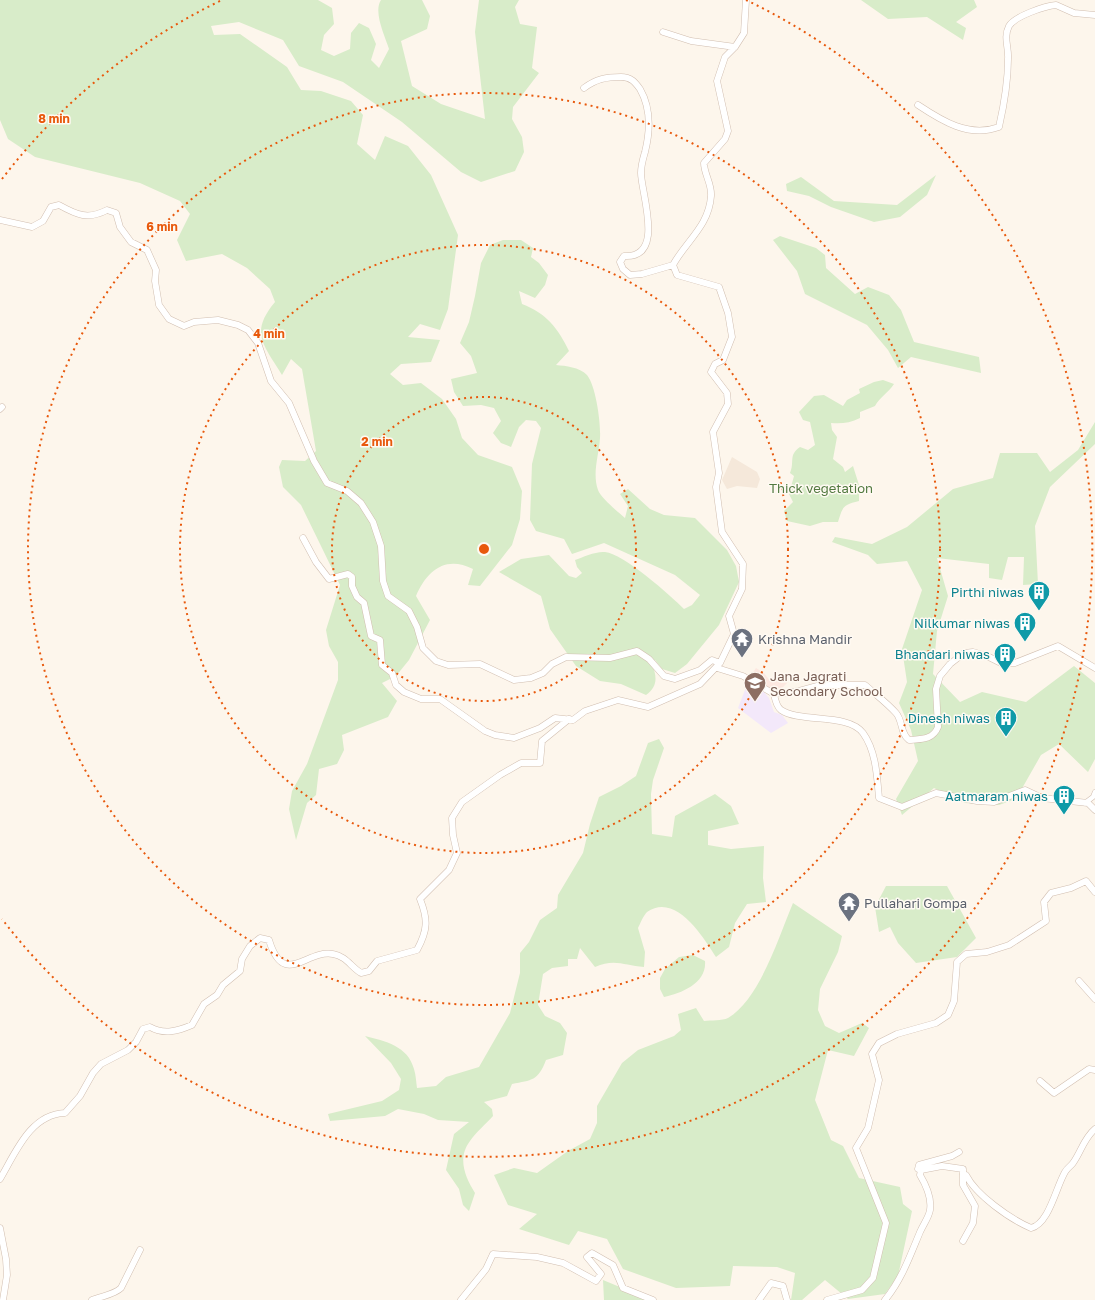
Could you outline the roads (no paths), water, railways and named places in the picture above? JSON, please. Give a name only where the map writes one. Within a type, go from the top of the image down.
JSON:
[{"type":"street","points":[[584,88],[602,78],[626,77],[635,81],[642,93],[648,107],[648,131],[641,174],[649,228],[647,240],[641,250],[631,256],[624,256],[620,262],[623,269],[630,274],[642,274],[673,265],[679,254],[702,227],[710,202],[710,188],[704,169],[704,163],[725,139],[728,132],[717,81],[725,57],[735,47],[744,33],[746,0]]},
{"type":"street","points":[[918,105],[943,122],[963,129],[991,130],[998,127],[1005,101],[1008,58],[1005,38],[1009,26],[1016,18],[1056,5],[1074,13],[1095,15]]},
{"type":"street","points":[[663,32],[691,41],[735,47]]},
{"type":"street","points":[[0,220],[32,228],[43,221],[51,207],[59,205],[82,215],[95,216],[107,210],[116,212],[120,228],[131,242],[147,250],[156,270],[155,281],[160,305],[169,319],[184,326],[194,322],[218,320],[238,325],[248,330],[259,344],[271,381],[289,403],[314,461],[327,483],[347,491],[361,503],[373,522],[382,546],[383,581],[388,596],[409,611],[423,648],[436,661],[448,665],[480,664],[514,680],[531,678],[543,673],[552,664],[566,657],[610,658],[637,651],[649,659],[664,676],[676,679],[700,670],[712,660],[720,663],[774,694],[799,691],[820,685],[866,685],[896,713],[900,719],[905,737],[909,740],[930,737],[937,732],[936,689],[940,676],[950,664],[964,653],[973,652],[987,656],[1001,663],[1015,663],[1058,646],[1095,668]]},
{"type":"street","points":[[303,538],[316,562],[329,579],[348,574],[352,577],[352,586],[357,597],[364,603],[371,636],[380,640],[382,665],[392,673],[396,685],[404,692],[421,699],[440,700],[484,731],[495,735],[514,738],[540,728],[555,718],[573,720],[585,710],[618,700],[648,707],[700,684],[720,663],[734,634],[729,616],[742,588],[743,564],[722,532],[716,487],[719,473],[713,432],[728,404],[727,393],[711,372],[716,364],[723,360],[732,337],[728,313],[719,288],[677,275],[673,265]]},
{"type":"street","points":[[774,694],[776,703],[781,710],[796,715],[838,721],[857,727],[863,733],[875,763],[880,798],[902,807],[936,793],[977,801],[994,802],[1024,790],[1042,798],[1085,803],[1095,810]]},
{"type":"street","points":[[0,1179],[20,1143],[33,1128],[46,1119],[59,1113],[65,1113],[80,1096],[93,1073],[101,1064],[128,1050],[136,1042],[144,1029],[150,1027],[157,1031],[168,1032],[192,1025],[204,1004],[217,995],[226,982],[240,971],[242,959],[250,946],[260,938],[269,940],[274,954],[278,960],[284,963],[298,964],[324,954],[334,954],[343,958],[361,973],[369,971],[373,964],[381,959],[417,950],[424,936],[426,922],[424,909],[420,899],[448,870],[457,853],[453,835],[452,818],[462,802],[500,775],[521,763],[540,763],[542,741],[569,719]]},
{"type":"street","points":[[1085,803],[1093,797],[1095,792]]},
{"type":"street","points":[[827,1300],[862,1290],[872,1278],[886,1223],[856,1148],[868,1128],[879,1080],[872,1054],[879,1043],[897,1034],[936,1024],[948,1015],[954,1001],[957,962],[966,954],[988,952],[1009,945],[1046,921],[1044,902],[1051,893],[1071,888],[1086,881],[1095,892]]},
{"type":"street","points":[[1079,981],[1095,999]]},
{"type":"street","points":[[1040,1080],[1054,1093],[1089,1069],[1095,1070]]},
{"type":"street","points":[[963,1174],[966,1175],[972,1186],[980,1194],[1007,1216],[1031,1228],[1036,1227],[1047,1214],[1066,1171],[1073,1163],[1089,1134],[1095,1129]]},
{"type":"street","points":[[886,1300],[897,1286],[930,1211],[930,1200],[927,1188],[920,1175],[921,1170],[918,1169],[919,1165],[942,1159],[959,1152]]},
{"type":"street","points":[[921,1170],[948,1166],[963,1169],[963,1185],[975,1206],[973,1223],[963,1242]]},
{"type":"street","points":[[0,1228],[7,1274],[3,1300]]},
{"type":"street","points":[[92,1300],[117,1292],[121,1288],[140,1250]]},
{"type":"street","points":[[461,1300],[486,1269],[493,1254],[537,1257],[563,1263],[596,1281],[601,1274],[588,1257],[592,1253],[612,1265],[623,1288],[653,1300]]},
{"type":"street","points":[[759,1300],[771,1283],[783,1286],[787,1300]]},
{"type":"place","name":"Pirthi niwas","points":[[1039,612]]},
{"type":"place","name":"Nilkumar niwas","points":[[1025,642]]},
{"type":"place","name":"Krishna Mandir","points":[[742,658]]},
{"type":"place","name":"Bhandari niwas","points":[[1005,674]]},
{"type":"place","name":"Jana Jagrati Secondary School","points":[[755,702]]},
{"type":"place","name":"Dinesh niwas","points":[[1006,738]]},
{"type":"place","name":"Aatmaram niwas","points":[[1064,816]]},
{"type":"place","name":"Pullahari Gompa","points":[[849,922]]},
{"type":"park label","name":"Thick vegetation","points":[[821,488]]}]
